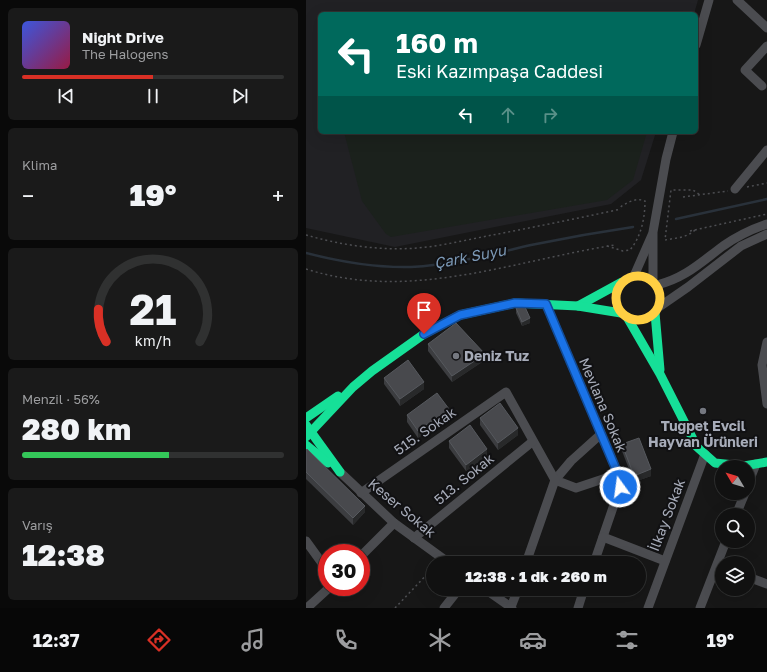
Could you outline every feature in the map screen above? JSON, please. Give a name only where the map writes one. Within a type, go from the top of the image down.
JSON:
[{"type":"street","points":[[698,38],[709,0]]},
{"type":"street","points":[[737,0],[767,28]]},
{"type":"street","points":[[762,86],[745,70],[767,46]]},
{"type":"street","points":[[655,283],[653,232],[666,159],[672,134]]},
{"type":"street","points":[[736,189],[767,150]]},
{"type":"street","points":[[655,283],[670,282],[687,274],[725,245],[753,228],[767,224]]},
{"type":"street","points":[[634,276],[653,232]]},
{"type":"street","points":[[340,472],[308,431],[353,387],[372,371],[424,334],[460,315],[515,303],[578,306],[624,315],[634,320],[649,318],[657,310],[741,246],[767,234]]},
{"type":"street","points":[[578,306],[627,278],[634,276],[647,277],[655,283],[660,292],[661,300],[657,310],[660,374]]},
{"type":"street","points":[[622,282],[618,288],[616,301],[660,374],[697,447],[715,463],[744,466],[767,462]]},
{"type":"street","name":"Mevlana Sokak","points":[[546,304],[618,474],[620,487],[596,556]]},
{"type":"street","points":[[767,342],[762,365],[767,404]]},
{"type":"street","points":[[306,418],[331,400],[353,387]]},
{"type":"street","name":"515. Sokak","points":[[361,493],[506,392],[532,442]]},
{"type":"street","points":[[528,556],[555,480],[571,461],[601,434]]},
{"type":"street","points":[[532,442],[555,480],[576,488],[618,474]]},
{"type":"street","name":"513. Sokak","points":[[414,538],[532,442]]},
{"type":"street","points":[[306,445],[340,472]]},
{"type":"street","name":"İlkay Sokak","points":[[648,608],[705,454]]},
{"type":"street","name":"Keser Sokak","points":[[340,472],[394,523],[439,556]]},
{"type":"street","points":[[370,547],[394,523]]},
{"type":"street","points":[[603,537],[665,561]]},
{"type":"street","points":[[306,541],[318,558]]},
{"type":"street","points":[[700,608],[715,576]]},
{"type":"street","points":[[755,579],[767,584]]},
{"type":"street","points":[[313,606],[322,596]]},
{"type":"street","points":[[444,608],[453,596]]},
{"type":"street","points":[[495,596],[512,608],[516,596]]},
{"type":"street","points":[[578,608],[582,596]]},
{"type":"path","points":[[683,198],[767,183]]},
{"type":"path","points":[[695,230],[692,234],[683,237],[665,240],[671,190],[693,190],[700,195]]},
{"type":"path","points":[[607,246],[623,251],[630,250],[635,245],[640,235],[645,201],[634,200],[624,204],[618,210]]},
{"type":"path","points":[[306,235],[319,239],[358,246],[392,249],[426,247],[581,219],[621,209]]},
{"type":"path","points":[[690,231],[767,214]]},
{"type":"path","points":[[306,269],[347,279],[389,282],[446,279],[616,245]]},
{"type":"path","points":[[395,608],[426,575]]},
{"type":"shaded area","points":[[306,0],[698,0],[695,12],[318,12],[318,134],[655,134],[641,180],[611,204],[395,247],[306,228]]},
{"type":"shaded area","points":[[345,134],[646,134],[633,180],[607,200],[391,237],[386,234],[362,201]]},
{"type":"building","points":[[525,307],[530,318],[522,322],[516,308]]},
{"type":"building","name":"Deniz Tuz","points":[[456,323],[485,354],[452,376],[428,344]]},
{"type":"building","points":[[408,360],[424,382],[400,399],[384,378]]},
{"type":"building","points":[[437,393],[449,409],[418,431],[407,415]]},
{"type":"building","points":[[500,403],[518,428],[498,443],[480,418]]},
{"type":"building","points":[[470,425],[487,449],[466,465],[449,441]]},
{"type":"building","points":[[639,438],[651,469],[634,476],[622,444]]},
{"type":"building","points":[[307,449],[365,506],[353,518],[306,472]]},
{"type":"waterway","name":"Çark Suyu","points":[[676,219],[767,199]]},
{"type":"waterway","name":"Çark Suyu","points":[[306,253],[345,262],[371,265],[398,267],[426,266],[472,259],[556,240],[633,227]]},
{"type":"traffic: fast","points":[[578,306],[622,282]]},
{"type":"traffic: fast","points":[[306,437],[353,387],[372,371],[424,334],[460,315],[515,303],[578,306],[621,313]]},
{"type":"traffic: fast","points":[[655,313],[660,370]]},
{"type":"traffic: fast","points":[[627,317],[660,374],[697,447],[715,463],[744,466],[767,462]]},
{"type":"traffic: fast","points":[[306,418],[338,396]]},
{"type":"traffic: fast","points":[[306,425],[340,472]]},
{"type":"traffic: fast","points":[[306,445],[328,463]]},
{"type":"traffic: slow","points":[[634,276],[642,276],[647,277],[654,282],[659,289],[660,298],[659,307],[654,314],[647,319],[634,320],[626,317],[619,310],[616,302],[616,294],[619,286],[626,279],[634,276]]},
{"type":"place","name":"Deniz Tuz","points":[[456,356]]},
{"type":"place","name":"Tuğpet Evcil Hayvan Ürünleri","points":[[703,411]]},
{"type":"route","points":[[424,334],[460,315],[515,303],[546,304],[618,474],[620,487]]}]
